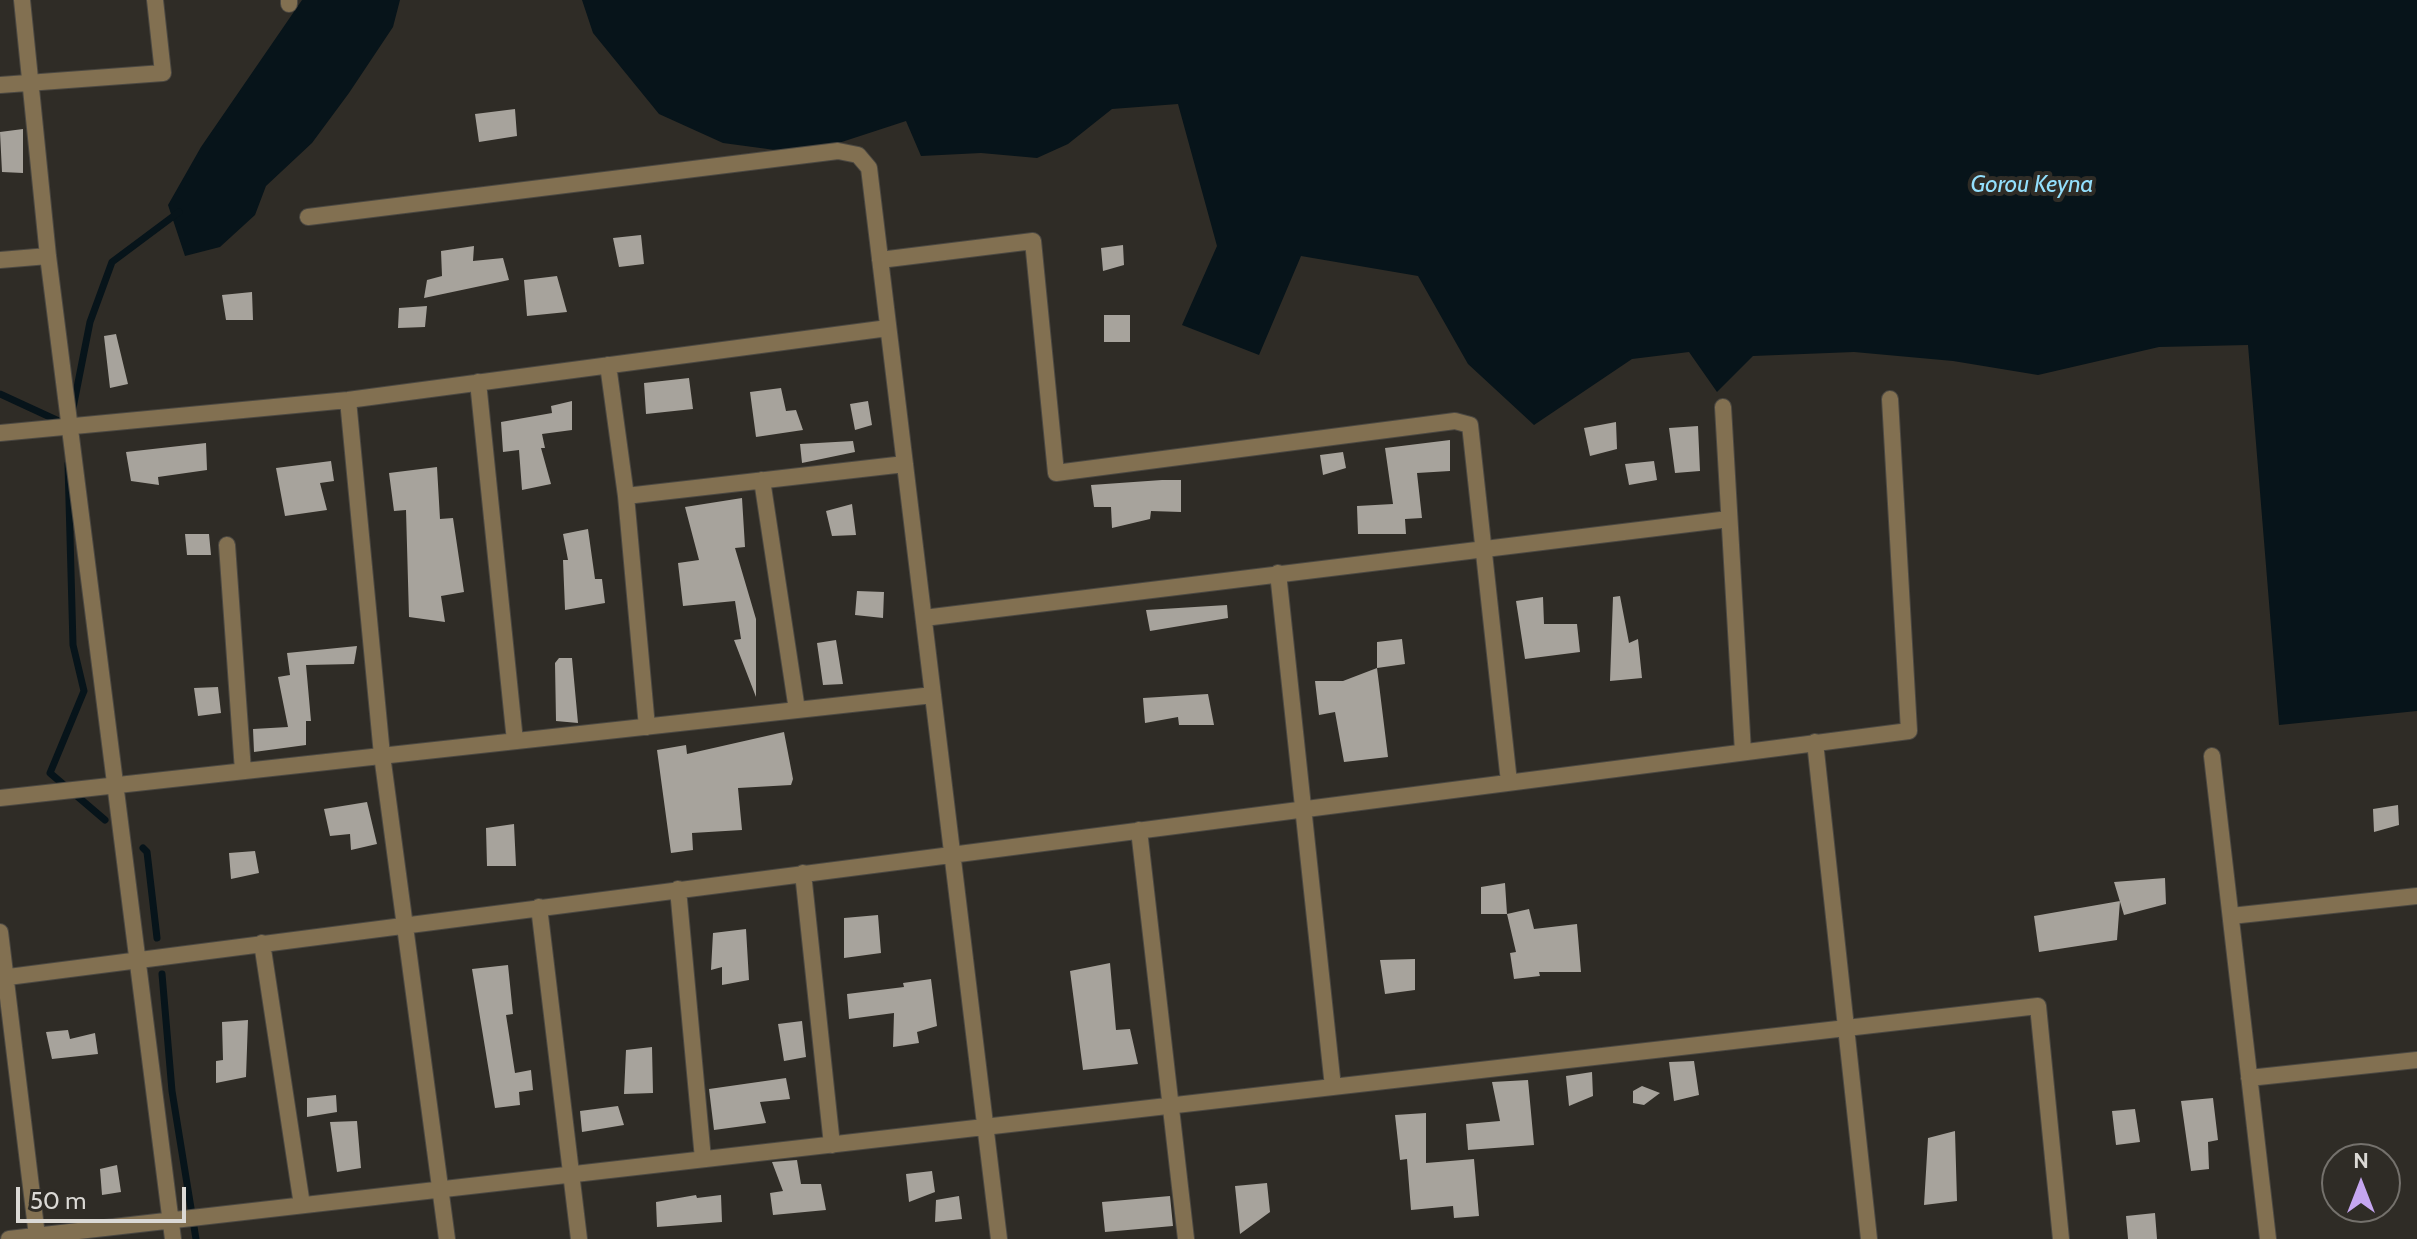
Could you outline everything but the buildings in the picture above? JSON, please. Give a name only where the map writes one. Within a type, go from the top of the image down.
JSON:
[{"type":"street","points":[[22,0],[48,256],[118,785],[173,1239]]},
{"type":"street","points":[[0,85],[163,73],[155,0]]},
{"type":"street","points":[[308,217],[838,151],[858,155],[869,168],[999,1239]]},
{"type":"street","points":[[880,260],[1033,241],[1056,473],[1464,421],[1470,425],[1509,782]]},
{"type":"street","points":[[0,260],[48,256]]},
{"type":"street","points":[[0,433],[348,400],[888,328]]},
{"type":"street","points":[[608,365],[626,496],[647,727]]},
{"type":"street","points":[[478,382],[515,741]]},
{"type":"street","points":[[3,977],[1909,731],[1890,399]]},
{"type":"street","points":[[348,400],[382,755],[443,1189],[447,1239]]},
{"type":"street","points":[[1723,407],[1743,752]]},
{"type":"street","points":[[626,496],[905,464]]},
{"type":"street","points":[[762,480],[797,710]]},
{"type":"street","points":[[924,618],[1484,546],[1729,519]]},
{"type":"street","points":[[227,545],[243,771]]},
{"type":"street","points":[[1278,573],[1333,1087]]},
{"type":"street","points":[[0,798],[933,695]]},
{"type":"street","points":[[1815,742],[1869,1239]]},
{"type":"street","points":[[2212,756],[2268,1239]]},
{"type":"street","points":[[1139,830],[1186,1239]]},
{"type":"street","points":[[803,873],[832,1145]]},
{"type":"street","points":[[678,889],[703,1159]]},
{"type":"street","points":[[2231,916],[2417,896]]},
{"type":"street","points":[[539,907],[579,1239]]},
{"type":"street","points":[[0,932],[3,977],[37,1236]]},
{"type":"street","points":[[262,943],[302,1205]]},
{"type":"street","points":[[9,1239],[2038,1006],[2061,1239]]},
{"type":"street","points":[[2249,1078],[2417,1060]]},
{"type":"water","points":[[302,0],[400,0],[393,27],[349,93],[312,143],[266,186],[255,215],[220,247],[185,256],[168,205],[201,147]]},
{"type":"water","name":"Gorou Keyna","points":[[582,0],[2417,0],[2417,711],[2279,725],[2248,345],[2159,347],[2038,375],[1953,361],[1854,352],[1753,356],[1717,392],[1689,352],[1632,359],[1534,425],[1468,364],[1418,276],[1301,256],[1259,355],[1182,325],[1217,246],[1178,104],[1112,109],[1068,144],[1037,158],[981,153],[921,156],[906,121],[805,154],[723,143],[659,114],[593,33]]},
{"type":"waterway","points":[[73,408],[90,322],[112,262],[179,212]]},
{"type":"waterway","points":[[0,394],[63,423]]},
{"type":"waterway","points":[[68,464],[73,645],[84,691],[50,773],[105,820]]},
{"type":"waterway","points":[[143,848],[147,852],[157,938]]},
{"type":"waterway","points":[[162,974],[172,1091],[196,1239]]}]
